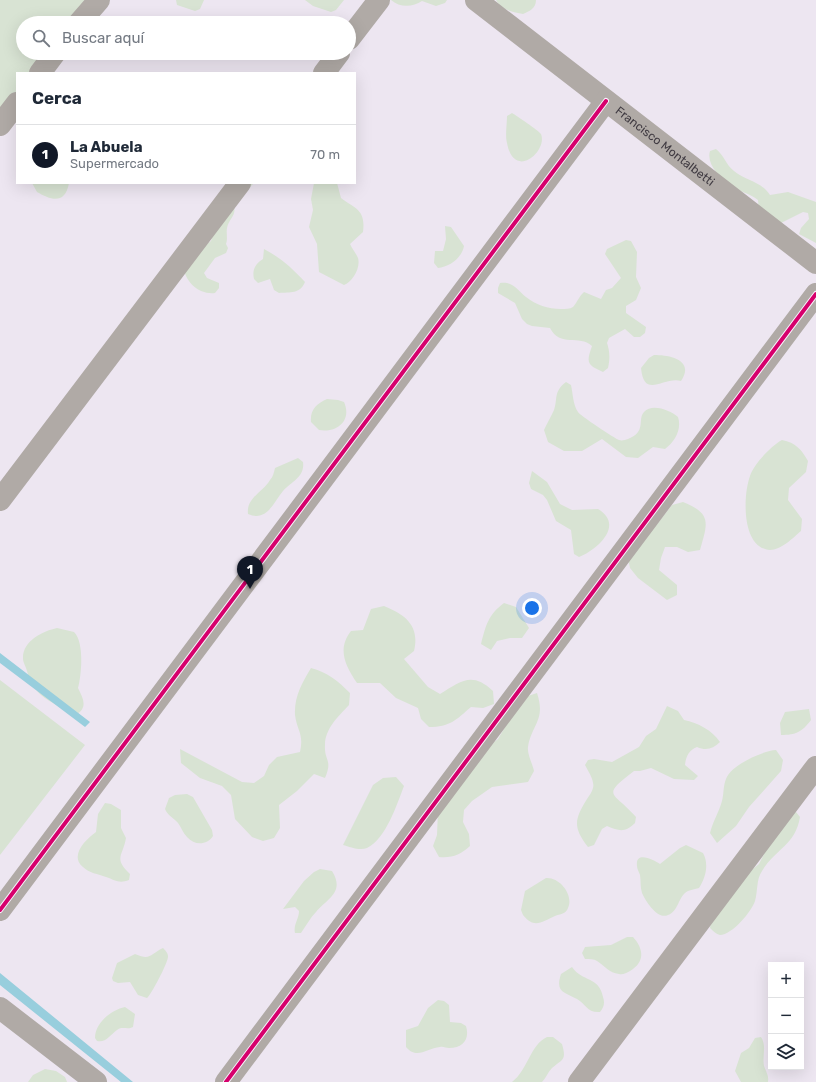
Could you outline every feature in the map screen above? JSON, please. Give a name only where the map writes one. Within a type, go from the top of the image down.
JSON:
[{"type":"street","points":[[85,16],[99,0]]},
{"type":"street","points":[[356,30],[379,0]]},
{"type":"street","name":"Francisco Montalbetti","points":[[476,0],[816,263]]},
{"type":"street","points":[[41,72],[50,60]]},
{"type":"street","points":[[325,72],[334,60]]},
{"type":"street","points":[[0,910],[606,100]]},
{"type":"street","points":[[0,125],[16,103]]},
{"type":"street","points":[[0,500],[239,184]]},
{"type":"street","points":[[226,1082],[816,294]]},
{"type":"street","points":[[579,1082],[816,767]]},
{"type":"street","points":[[0,1008],[96,1082]]},
{"type":"green space","points":[[0,0],[103,0],[91,16],[16,16],[16,60],[58,60],[49,72],[16,72],[16,114],[0,135]]},
{"type":"green space","points":[[176,0],[204,0],[200,9],[195,11],[177,5]]},
{"type":"green space","points":[[305,0],[344,0],[336,10],[331,12],[313,6]]},
{"type":"green space","points":[[391,0],[447,0],[445,3],[436,6],[422,1],[406,6],[395,3]]},
{"type":"green space","points":[[496,0],[536,0],[536,3],[530,11],[523,14],[504,8]]},
{"type":"green space","points":[[512,113],[532,126],[541,134],[542,141],[540,148],[529,159],[523,161],[516,160],[511,154],[507,143],[507,116]]},
{"type":"green space","points":[[716,149],[734,171],[758,184],[770,195],[788,192],[816,202],[816,243],[799,234],[801,228],[809,219],[808,213],[803,212],[781,223],[759,211],[758,200],[725,182],[710,161],[710,151]]},
{"type":"green space","points":[[33,184],[69,184],[67,190],[61,198],[57,199],[47,197],[37,192]]},
{"type":"green space","points":[[230,184],[253,184],[233,204],[234,214],[227,228],[226,244],[228,248],[226,253],[215,258],[204,273],[207,278],[219,283],[219,288],[215,293],[209,293],[195,287],[188,279],[184,269],[201,248],[211,241],[214,231],[212,212],[221,190]]},
{"type":"green space","points":[[314,184],[337,184],[341,198],[358,210],[363,219],[363,232],[350,244],[358,258],[359,262],[357,270],[353,278],[344,285],[319,272],[317,244],[309,227],[313,210],[311,199]]},
{"type":"green space","points":[[445,226],[451,227],[464,246],[461,254],[451,264],[438,268],[434,263],[435,251],[443,251],[446,239]]},
{"type":"green space","points":[[626,240],[631,241],[637,252],[636,277],[641,288],[636,300],[626,306],[626,313],[646,327],[645,333],[640,337],[634,337],[625,329],[609,338],[607,343],[609,365],[603,372],[589,363],[589,356],[592,346],[581,341],[559,338],[550,328],[527,324],[522,319],[515,303],[498,293],[500,283],[508,283],[534,302],[542,306],[556,309],[567,309],[573,307],[584,292],[601,299],[606,290],[612,288],[621,278],[605,254],[607,249]]},
{"type":"green space","points":[[264,249],[276,256],[296,272],[305,282],[300,289],[294,292],[279,293],[274,290],[270,279],[258,283],[254,279],[254,270],[256,265],[263,259]]},
{"type":"green space","points":[[654,355],[667,356],[679,360],[685,368],[685,374],[681,381],[668,381],[656,385],[646,383],[643,378],[641,368],[649,358]]},
{"type":"green space","points":[[566,382],[571,385],[574,403],[578,412],[619,440],[628,439],[638,433],[642,415],[647,409],[652,408],[661,408],[678,417],[679,426],[675,439],[665,449],[653,447],[638,458],[626,457],[602,439],[582,451],[564,451],[548,442],[544,430],[554,410],[559,389]]},
{"type":"green space","points":[[327,399],[344,402],[346,408],[345,420],[342,424],[332,429],[319,430],[311,422],[312,414],[317,405]]},
{"type":"green space","points":[[782,440],[798,447],[808,461],[806,472],[789,488],[788,500],[802,519],[801,531],[783,546],[770,550],[761,547],[754,540],[749,531],[746,519],[746,495],[750,476],[755,466],[768,451]]},
{"type":"green space","points":[[298,458],[303,462],[300,475],[283,491],[273,506],[265,513],[260,515],[255,516],[248,514],[248,508],[252,499],[271,479],[275,468]]},
{"type":"green space","points":[[532,471],[547,482],[560,504],[572,510],[598,509],[606,515],[609,522],[609,529],[600,543],[586,554],[579,557],[574,554],[571,530],[556,521],[547,500],[543,495],[531,489],[529,483]]},
{"type":"green space","points":[[683,502],[693,506],[699,511],[703,516],[706,527],[700,550],[688,552],[677,547],[665,547],[659,570],[677,585],[677,595],[667,600],[638,578],[630,568],[627,554],[658,523],[672,505]]},
{"type":"green space","points":[[504,603],[516,607],[529,628],[522,638],[510,638],[497,641],[491,650],[481,644],[488,621],[494,612]]},
{"type":"green space","points":[[384,606],[399,613],[410,622],[415,635],[414,651],[404,659],[428,687],[440,694],[454,685],[466,680],[479,681],[493,691],[494,704],[483,708],[471,707],[461,716],[448,724],[429,727],[421,719],[418,708],[396,698],[380,683],[357,683],[349,670],[344,657],[344,644],[351,631],[363,630],[371,609]]},
{"type":"green space","points":[[57,628],[74,632],[80,644],[81,668],[78,688],[84,702],[82,708],[77,714],[53,703],[38,693],[30,681],[23,660],[26,647],[34,638],[40,634]]},
{"type":"green space","points":[[311,668],[337,681],[346,689],[350,693],[349,705],[333,723],[327,733],[325,750],[328,767],[325,778],[314,774],[297,791],[279,805],[280,828],[274,838],[263,841],[252,837],[235,819],[231,795],[222,786],[200,778],[181,763],[180,749],[242,782],[254,783],[264,776],[269,765],[277,757],[300,752],[301,736],[296,720],[295,708],[297,696]]},
{"type":"green space","points":[[0,680],[85,745],[0,855]]},
{"type":"green space","points":[[537,693],[540,710],[539,716],[528,747],[528,753],[534,771],[528,782],[492,787],[472,801],[464,810],[463,822],[469,834],[470,846],[463,852],[456,855],[439,857],[433,846],[437,835],[438,810],[474,757],[498,739],[517,707],[525,697]]},
{"type":"green space","points":[[667,706],[678,711],[684,720],[699,725],[709,731],[720,742],[709,749],[697,747],[688,754],[685,765],[698,776],[694,780],[674,779],[651,768],[634,771],[623,779],[614,790],[614,794],[616,798],[636,817],[635,823],[625,830],[607,826],[602,829],[594,845],[588,847],[580,834],[577,823],[583,806],[593,788],[592,779],[585,765],[588,760],[594,759],[612,762],[639,747],[646,736],[656,729]]},
{"type":"green space","points":[[809,709],[811,720],[805,727],[795,733],[781,735],[780,723],[785,712]]},
{"type":"green space","points":[[776,750],[783,760],[781,771],[749,807],[736,826],[717,843],[710,833],[721,805],[725,782],[729,774],[740,764],[755,756]]},
{"type":"green space","points":[[396,777],[404,786],[390,820],[380,837],[364,849],[343,845],[373,785],[383,778]]},
{"type":"green space","points":[[187,794],[193,797],[212,830],[213,836],[204,843],[197,843],[190,840],[184,834],[178,823],[165,809],[169,798],[175,795]]},
{"type":"green space","points":[[105,803],[111,804],[121,810],[121,828],[126,838],[120,860],[130,874],[129,880],[122,882],[88,871],[79,863],[78,853],[80,848],[96,832],[98,814]]},
{"type":"green space","points":[[796,812],[800,817],[798,827],[789,841],[767,863],[760,874],[755,901],[750,911],[736,927],[730,931],[720,935],[716,933],[710,928],[711,921],[744,876],[759,864],[770,842],[789,815]]},
{"type":"green space","points":[[686,845],[703,853],[705,857],[706,870],[703,879],[699,888],[688,891],[682,896],[672,913],[664,916],[660,915],[656,913],[649,905],[642,893],[637,861],[642,857],[654,860],[660,864]]},
{"type":"green space","points":[[320,869],[332,871],[336,878],[336,890],[312,917],[301,933],[295,933],[299,911],[295,907],[283,909],[304,881]]},
{"type":"green space","points":[[546,878],[556,880],[564,888],[569,898],[567,910],[564,913],[542,922],[531,922],[523,915],[521,910],[525,891]]},
{"type":"green space","points":[[627,937],[633,937],[637,942],[641,955],[638,964],[624,974],[612,972],[596,960],[585,959],[582,953],[585,947],[611,945]]},
{"type":"green space","points":[[163,948],[168,954],[168,959],[147,998],[138,995],[130,982],[118,983],[113,981],[112,978],[117,963],[135,954],[147,957]]},
{"type":"green space","points":[[572,967],[580,975],[594,982],[601,990],[604,1003],[600,1012],[589,1010],[580,1001],[565,993],[560,988],[559,980],[561,974]]},
{"type":"green space","points":[[438,1000],[444,1001],[449,1005],[450,1022],[461,1023],[466,1026],[466,1039],[462,1044],[454,1048],[441,1047],[418,1053],[410,1051],[406,1047],[406,1030],[418,1026],[428,1008]]},
{"type":"green space","points":[[125,1007],[135,1014],[133,1027],[119,1029],[105,1040],[97,1041],[95,1038],[96,1032],[101,1022],[109,1014]]},
{"type":"green space","points":[[547,1037],[553,1037],[562,1044],[564,1054],[563,1059],[552,1068],[542,1082],[512,1082],[522,1071],[537,1046]]},
{"type":"green space","points":[[761,1037],[764,1044],[764,1066],[768,1075],[768,1082],[741,1082],[735,1071],[741,1053],[749,1048],[755,1038]]},
{"type":"green space","points":[[45,1069],[56,1071],[65,1077],[67,1082],[28,1082],[33,1075]]},
{"type":"water","points":[[0,653],[90,722],[85,727],[0,663]]},
{"type":"water","points":[[0,973],[133,1082],[121,1082],[0,985]]},
{"type":"cycle path","points":[[0,910],[606,101]]},
{"type":"cycle path","points":[[226,1082],[816,294]]},
{"type":"place","name":"La Abuela","points":[[250,589]]}]
